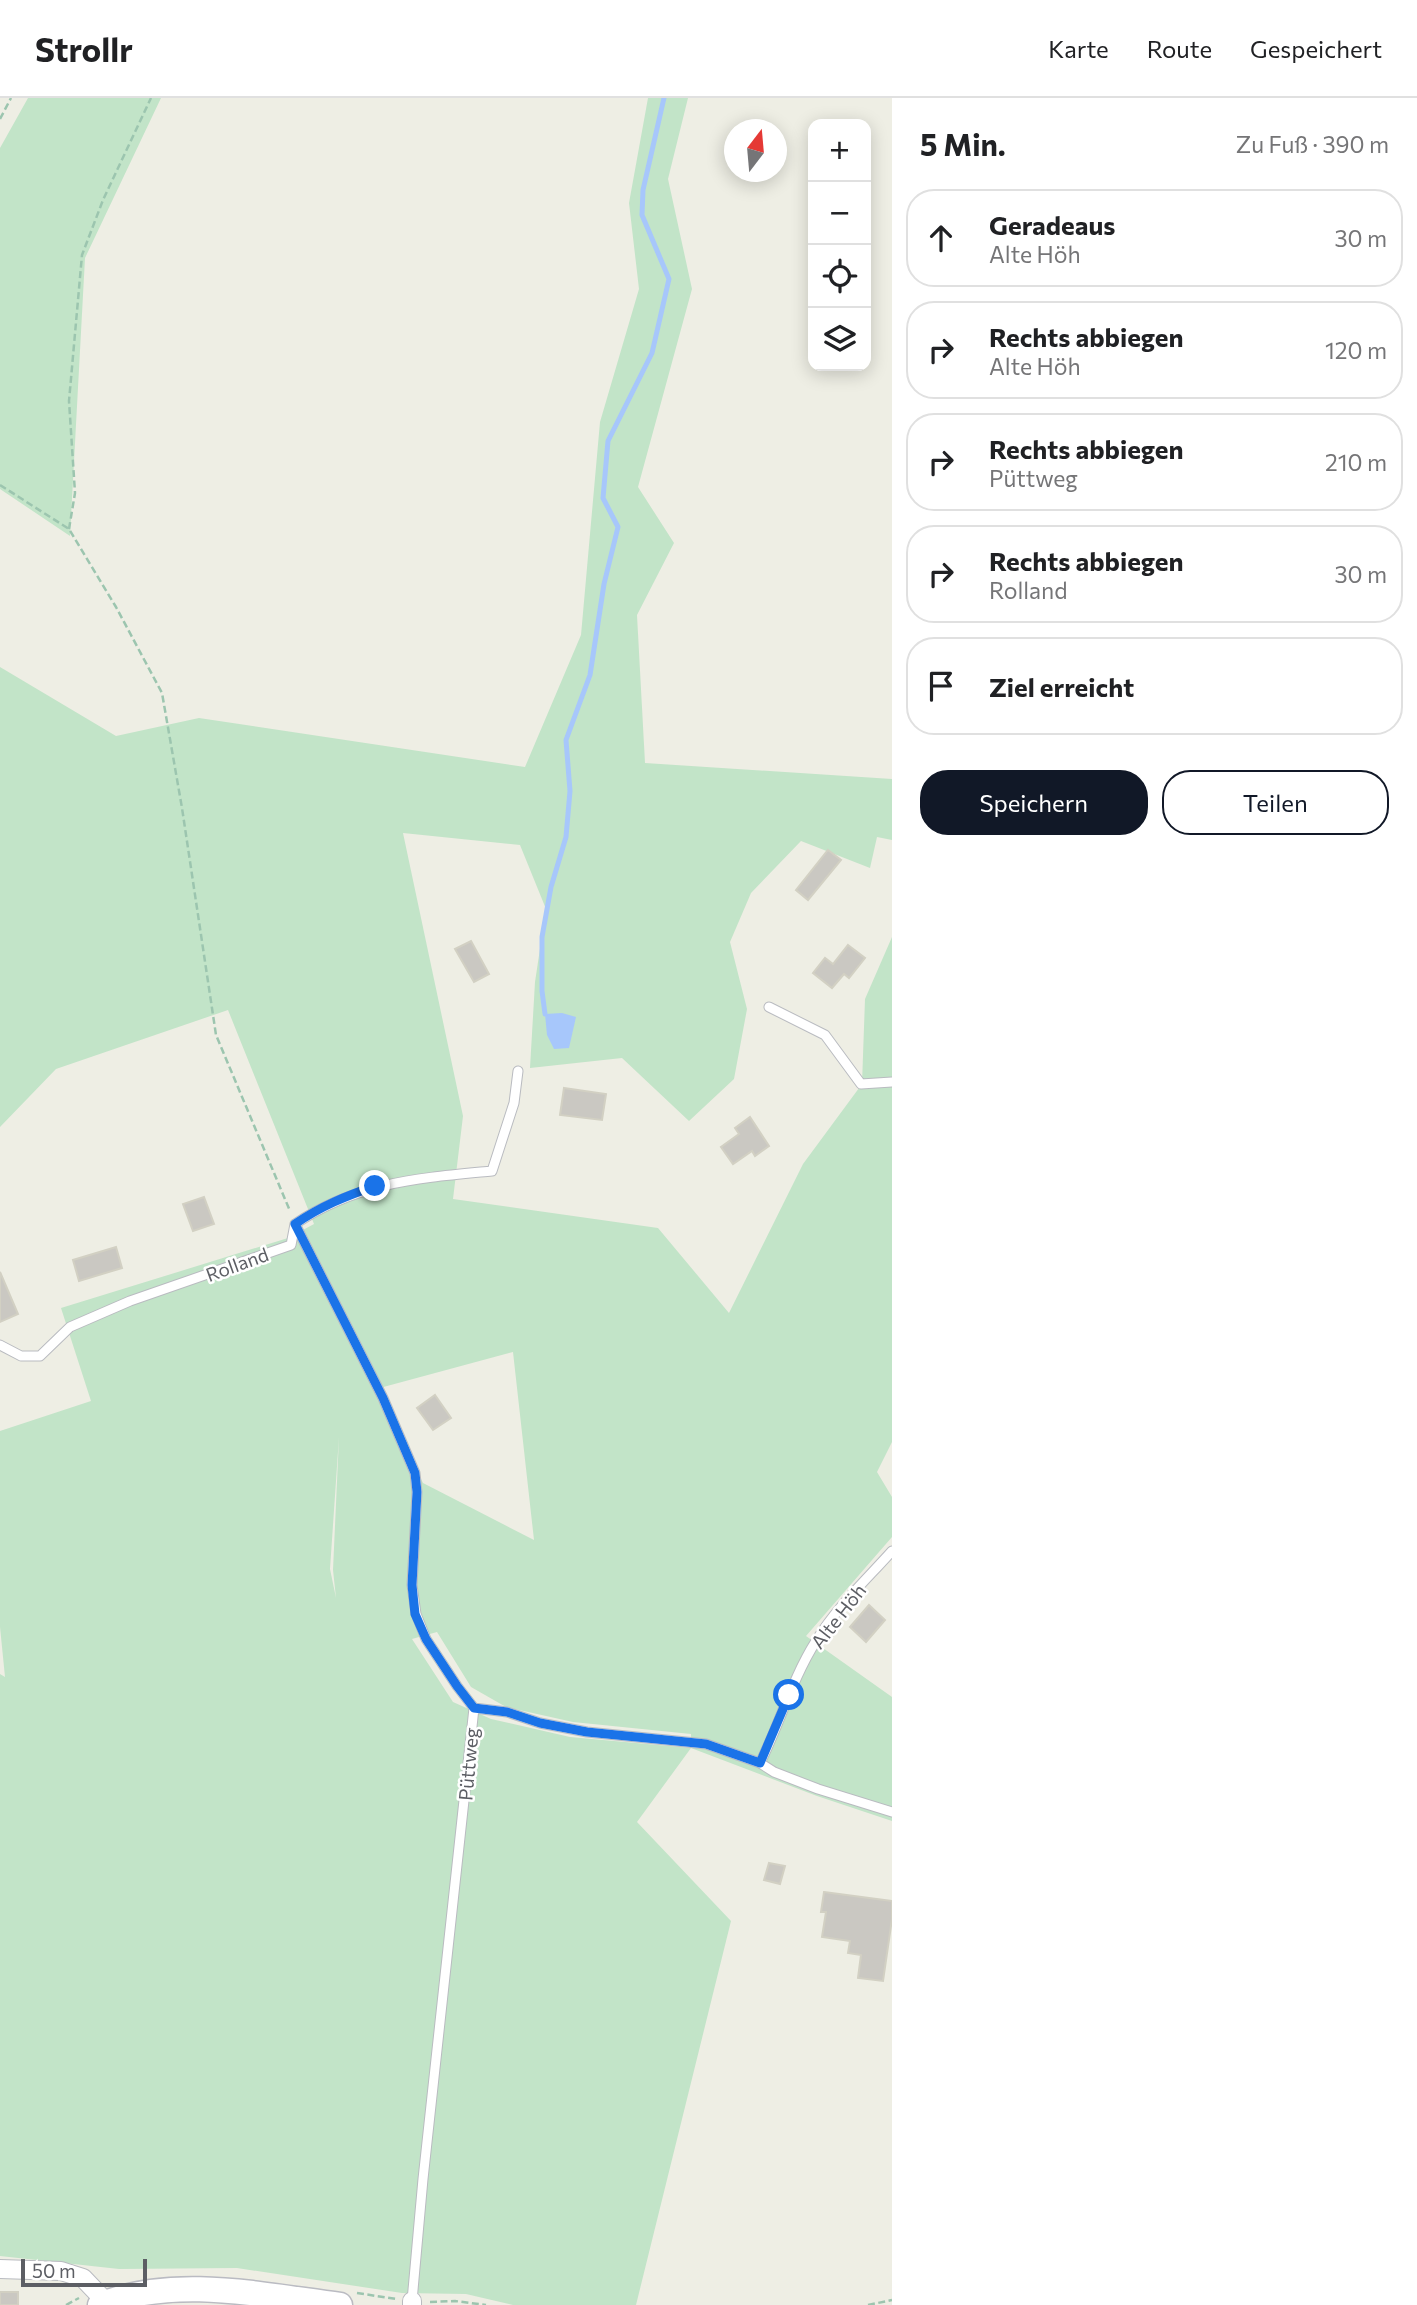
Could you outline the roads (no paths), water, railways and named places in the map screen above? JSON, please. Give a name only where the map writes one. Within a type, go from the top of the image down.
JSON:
[{"type":"main road","points":[[103,2304],[155,2291],[196,2290],[340,2305]]},
{"type":"street","points":[[0,2269],[61,2271],[83,2278],[103,2304]]},
{"type":"lane","points":[[769,1007],[825,1035],[861,1084],[892,1082]]},
{"type":"lane","name":"Rolland","points":[[0,1346],[21,1356],[40,1356],[70,1327],[130,1301],[291,1245],[295,1224],[313,1211],[343,1196],[407,1180],[492,1171],[514,1103],[518,1071]]},
{"type":"lane","name":"Püttweg","points":[[295,1224],[383,1398],[415,1473],[417,1492],[412,1585],[415,1614],[426,1639],[474,1708],[412,2303]]},
{"type":"lane","name":"Alte Höh","points":[[760,1763],[803,1662],[817,1639],[855,1591],[892,1551]]},
{"type":"lane","points":[[474,1708],[507,1712],[540,1723],[587,1732],[706,1744],[760,1763],[818,1789],[892,1812]]},
{"type":"water","points":[[562,1013],[576,1017],[569,1048],[554,1049],[547,1035],[545,1014]]},
{"type":"waterway","points":[[545,1014],[542,991],[542,937],[551,887],[566,837],[570,791],[566,740],[590,675],[604,584],[618,527],[603,498],[608,441],[652,353],[669,279],[642,215],[643,190],[664,98]]}]
